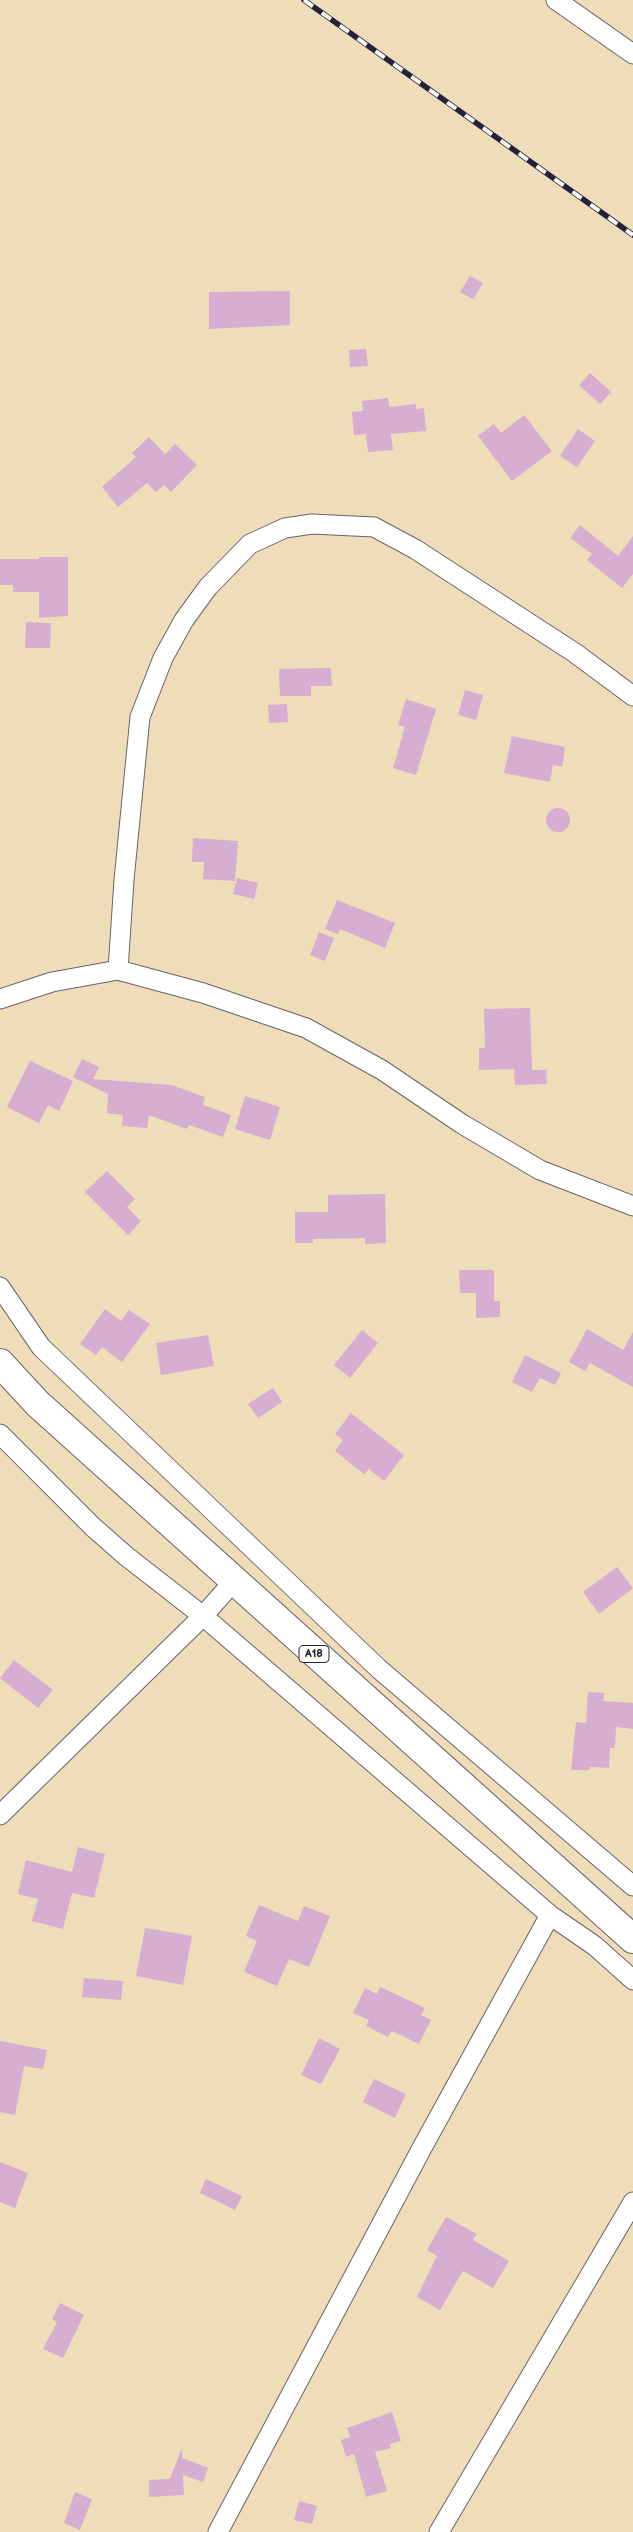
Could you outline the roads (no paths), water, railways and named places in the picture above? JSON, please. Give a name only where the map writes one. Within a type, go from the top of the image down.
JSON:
[{"type":"highway","name":"A18","points":[[0,1363],[38,1404],[633,1940]]},
{"type":"street","points":[[556,0],[633,54]]},
{"type":"street","points":[[118,970],[124,880],[140,717],[163,658],[184,620],[208,587],[250,544],[285,528],[312,524],[374,527],[415,549],[575,653],[633,696]]},
{"type":"street","points":[[0,999],[52,982],[118,970],[202,992],[306,1028],[382,1070],[462,1124],[540,1170],[633,1206]]},
{"type":"street","points":[[0,1286],[41,1347],[379,1669],[633,1886]]},
{"type":"street","points":[[0,1434],[93,1527],[126,1556],[203,1616],[550,1915],[595,1946],[633,1980]]},
{"type":"street","points":[[0,1815],[203,1616],[234,1581]]},
{"type":"street","points":[[218,2532],[423,2146],[550,1915]]},
{"type":"street","points":[[440,2532],[633,2202]]},
{"type":"railway","points":[[304,0],[633,235]]}]
